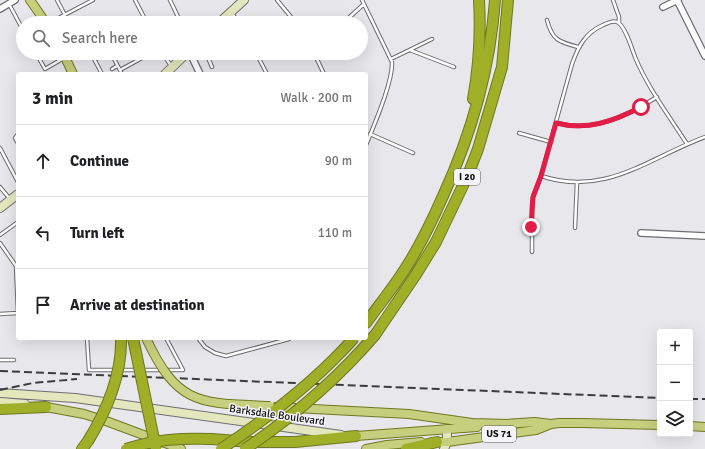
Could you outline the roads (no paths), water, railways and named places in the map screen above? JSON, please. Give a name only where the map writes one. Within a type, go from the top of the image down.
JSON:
[{"type":"highway","points":[[468,136],[478,64],[480,25],[479,0]]},
{"type":"highway","name":"I 20","points":[[368,320],[405,268],[427,231],[454,173],[468,136],[487,64],[495,0]]},
{"type":"highway","name":"I 20","points":[[245,449],[309,401],[355,357],[375,335],[436,242],[452,210],[478,150],[502,67],[508,0]]},
{"type":"highway","points":[[502,67],[515,0]]},
{"type":"highway","points":[[85,445],[110,397],[118,368],[121,340]]},
{"type":"highway","points":[[133,340],[156,449]]},
{"type":"highway","points":[[220,449],[262,421],[313,380],[352,340]]},
{"type":"highway","points":[[0,409],[46,407]]},
{"type":"highway","name":"US 71","points":[[126,449],[166,439],[187,438],[251,442],[295,442],[356,436]]},
{"type":"highway","name":"US 71","points":[[406,449],[442,444]]},
{"type":"main road","points":[[30,0],[41,16]]},
{"type":"main road","points":[[227,16],[244,0]]},
{"type":"main road","points":[[66,60],[72,72]]},
{"type":"main road","points":[[167,72],[180,60]]},
{"type":"main road","points":[[147,340],[158,362],[175,385],[197,399],[211,403],[409,414],[472,423],[510,424]]},
{"type":"main road","name":"Barksdale Boulevard","points":[[0,393],[75,398],[292,429],[356,436],[542,422],[551,424],[582,422],[657,425]]},
{"type":"main road","points":[[0,402],[46,407],[84,414],[181,449]]},
{"type":"main road","name":"Barksdale Boulevard","points":[[366,449],[393,444],[442,444],[536,430],[551,424]]},
{"type":"main road","points":[[693,426],[705,427]]},
{"type":"main road","points":[[447,429],[442,444],[452,449]]},
{"type":"street","points":[[0,9],[15,0]]},
{"type":"street","points":[[663,8],[677,0],[705,56]]},
{"type":"street","points":[[193,60],[199,72]]},
{"type":"street","points":[[641,233],[705,236]]},
{"type":"street","points":[[446,419],[447,429]]},
{"type":"lane","points":[[57,0],[65,15],[94,0]]},
{"type":"lane","points":[[135,0],[143,16]]},
{"type":"lane","points":[[170,0],[178,16]]},
{"type":"lane","points":[[277,0],[290,16]]},
{"type":"lane","points":[[362,0],[391,59],[393,69],[368,138]]},
{"type":"lane","points":[[614,0],[619,23],[623,28],[636,60],[657,97],[688,144]]},
{"type":"lane","points":[[9,4],[16,17]]},
{"type":"lane","points":[[351,16],[364,4]]},
{"type":"lane","points":[[231,12],[234,16]]},
{"type":"lane","points":[[547,20],[552,34],[556,39],[578,47]]},
{"type":"lane","points":[[532,252],[533,197],[541,176],[578,47],[586,36],[598,27],[613,22],[619,23]]},
{"type":"lane","points":[[391,59],[432,39]]},
{"type":"lane","points":[[410,50],[454,67]]},
{"type":"lane","points":[[40,60],[45,69],[57,60]]},
{"type":"lane","points":[[94,60],[102,72]]},
{"type":"lane","points":[[114,60],[120,70],[138,60]]},
{"type":"lane","points":[[167,60],[172,67]]},
{"type":"lane","points":[[209,60],[212,67]]},
{"type":"lane","points":[[260,60],[266,72]]},
{"type":"lane","points":[[317,60],[323,72]]},
{"type":"lane","points":[[112,69],[117,66]]},
{"type":"lane","points":[[556,123],[578,126],[604,123],[621,117],[657,97]]},
{"type":"lane","points":[[519,133],[551,142]]},
{"type":"lane","points":[[370,134],[413,153]]},
{"type":"lane","points":[[541,176],[557,181],[577,182],[603,180],[617,176],[705,137]]},
{"type":"lane","points":[[0,148],[16,178]]},
{"type":"lane","points":[[575,228],[577,182]]},
{"type":"lane","points":[[0,187],[10,201]]},
{"type":"lane","points":[[0,235],[16,223]]},
{"type":"lane","points":[[0,242],[16,266]]},
{"type":"lane","points":[[0,314],[16,313]]},
{"type":"lane","points":[[87,340],[89,370],[183,370],[167,340]]},
{"type":"lane","points":[[200,340],[205,347],[215,353],[226,356],[285,340]]},
{"type":"lane","points":[[0,360],[14,360]]},
{"type":"railway","points":[[0,371],[657,398]]},
{"type":"railway","points":[[0,390],[33,383],[77,379]]},
{"type":"railway","points":[[693,399],[705,399]]}]
